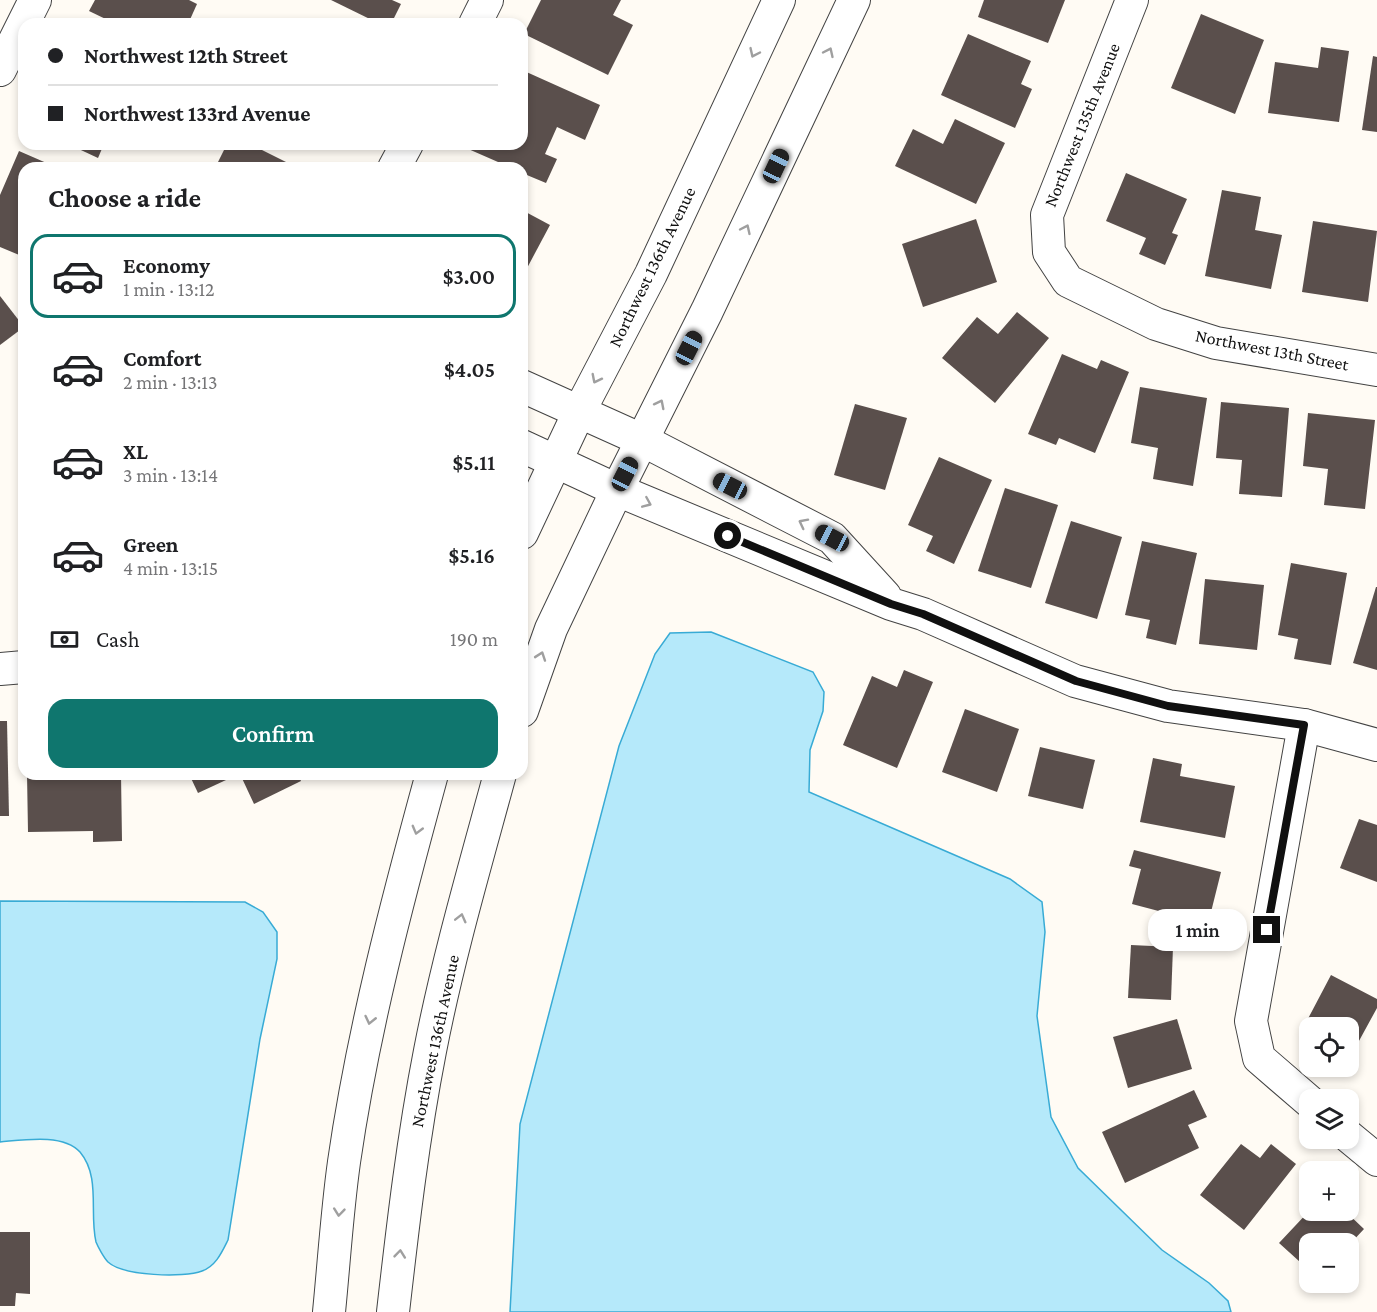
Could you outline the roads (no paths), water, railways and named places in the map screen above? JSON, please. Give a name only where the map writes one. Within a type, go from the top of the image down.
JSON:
[{"type":"street","points":[[26,18],[35,0]]},
{"type":"street","points":[[478,18],[487,0]]},
{"type":"street","name":"Northwest 136th Avenue","points":[[528,520],[579,412],[651,274],[779,0]]},
{"type":"street","points":[[528,694],[551,629],[617,490],[707,311],[854,0]]},
{"type":"street","name":"Northwest 135th Avenue","points":[[1049,252],[1047,215],[1132,0]]},
{"type":"street","points":[[0,70],[18,34]]},
{"type":"street","name":"Northwest 13th Street","points":[[1049,252],[1068,281],[1156,324],[1216,343],[1377,370]]},
{"type":"street","points":[[528,389],[642,440],[832,538],[891,604]]},
{"type":"street","points":[[528,449],[617,490],[891,604],[923,614],[1076,681],[1168,706],[1304,725],[1377,745]]},
{"type":"street","points":[[0,669],[18,668]]},
{"type":"street","points":[[1299,1093],[1259,1058],[1251,1022],[1304,725]]},
{"type":"street","points":[[328,1312],[344,1162],[367,1031],[400,891],[430,780]]},
{"type":"street","name":"Northwest 136th Avenue","points":[[393,1312],[408,1176],[430,1050],[462,913],[498,780]]},
{"type":"street","points":[[1359,1145],[1377,1160]]},
{"type":"water","points":[[711,632],[813,672],[824,692],[823,711],[810,750],[809,792],[1010,879],[1042,902],[1045,932],[1037,1016],[1051,1117],[1078,1168],[1162,1250],[1209,1283],[1228,1301],[1231,1312],[510,1312],[520,1124],[619,746],[655,654],[670,633]]},
{"type":"water","points":[[0,901],[245,902],[263,912],[277,932],[277,959],[260,1039],[228,1240],[218,1258],[207,1269],[182,1275],[168,1275],[140,1273],[116,1267],[106,1260],[96,1242],[92,1184],[86,1162],[80,1152],[64,1142],[53,1140],[31,1139],[0,1142]]}]
